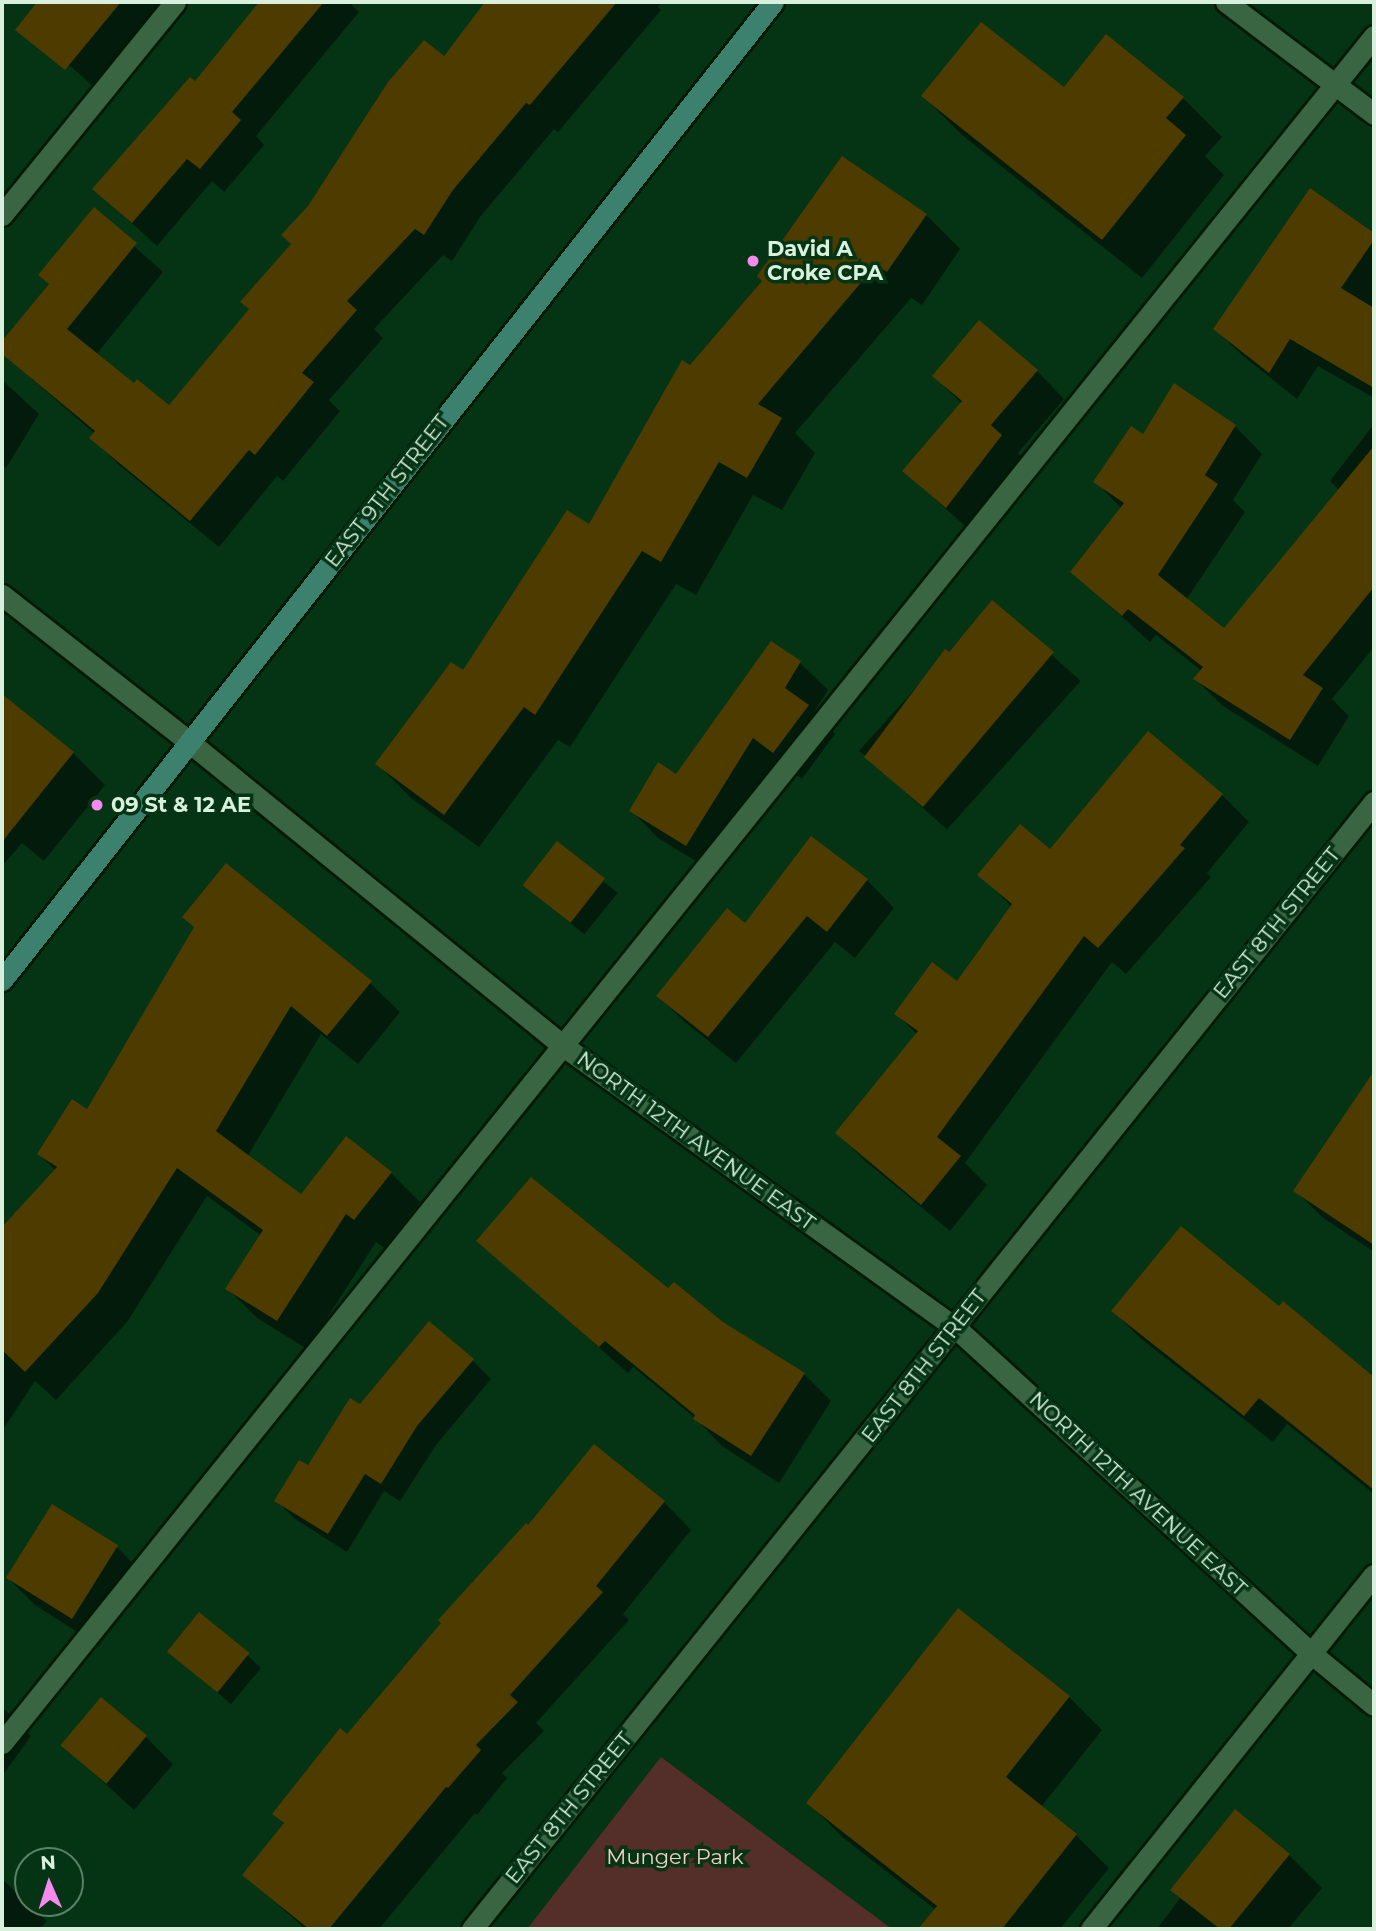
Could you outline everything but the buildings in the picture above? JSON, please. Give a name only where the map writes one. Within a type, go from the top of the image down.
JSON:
[{"type":"street","points":[[2,215],[175,2]]},
{"type":"street","name":"EAST 9TH STREET","points":[[2,980],[773,2]]},
{"type":"street","points":[[1226,2],[1374,114]]},
{"type":"street","points":[[2,1744],[1374,36]]},
{"type":"street","name":"NORTH 12TH AVENUE EAST","points":[[2,595],[188,741],[562,1045],[955,1327],[1312,1654],[1374,1705]]},
{"type":"street","name":"EAST 8TH STREET","points":[[472,1929],[1374,802]]},
{"type":"street","points":[[1091,1929],[1374,1575]]},
{"type":"green space","name":"Munger Park","points":[[661,1757],[892,1929],[527,1929]]},
{"type":"place","name":"David A Croke CPA","points":[[753,261]]},
{"type":"place","name":"09 St & 12 AE","points":[[97,805]]}]
